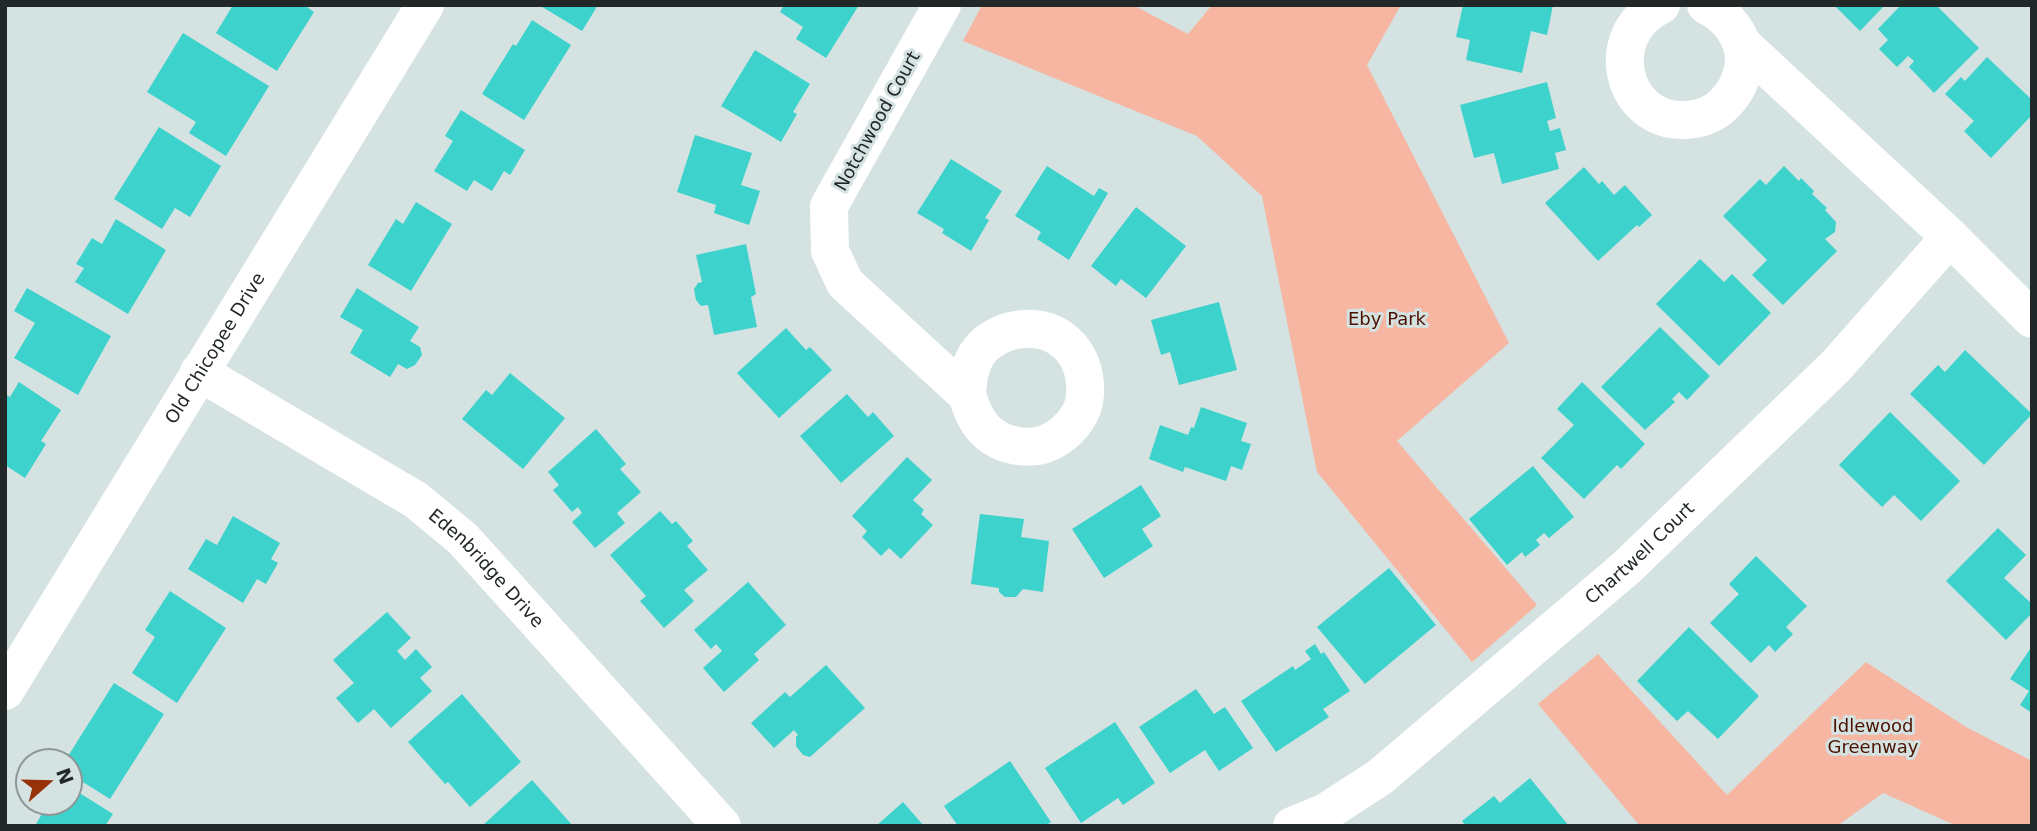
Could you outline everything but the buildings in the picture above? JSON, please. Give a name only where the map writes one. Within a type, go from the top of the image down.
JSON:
[{"type":"street","name":"Old Chicopee Drive","points":[[5,691],[425,5]]},
{"type":"street","name":"Notchwood Court","points":[[942,5],[829,206],[830,251],[845,283],[967,395]]},
{"type":"street","points":[[1661,5],[1637,21],[1627,39],[1623,60],[1627,81],[1633,91],[1640,101],[1656,114],[1675,120],[1697,119],[1719,109],[1734,94],[1741,80],[1744,60],[1742,44]]},
{"type":"street","points":[[1706,5],[1732,25],[1742,44],[1950,237],[2032,319]]},
{"type":"street","name":"Chartwell Court","points":[[1292,826],[1326,812],[1380,777],[1626,568],[1836,366],[1950,237]]},
{"type":"street","name":"Edenbridge Drive","points":[[199,372],[416,500],[463,539],[722,826]]},
{"type":"green space","name":"Eby Park","points":[[982,5],[1133,5],[1188,34],[1212,5],[1401,5],[1367,65],[1509,343],[1397,441],[1537,605],[1472,662],[1317,472],[1262,196],[1197,136],[963,41]]},
{"type":"green space","name":"Idlewood Greenway","points":[[1598,654],[1727,795],[1866,662],[1966,727],[2032,761],[2032,826],[1957,826],[1883,793],[1837,826],[1640,826],[1538,704]]}]
